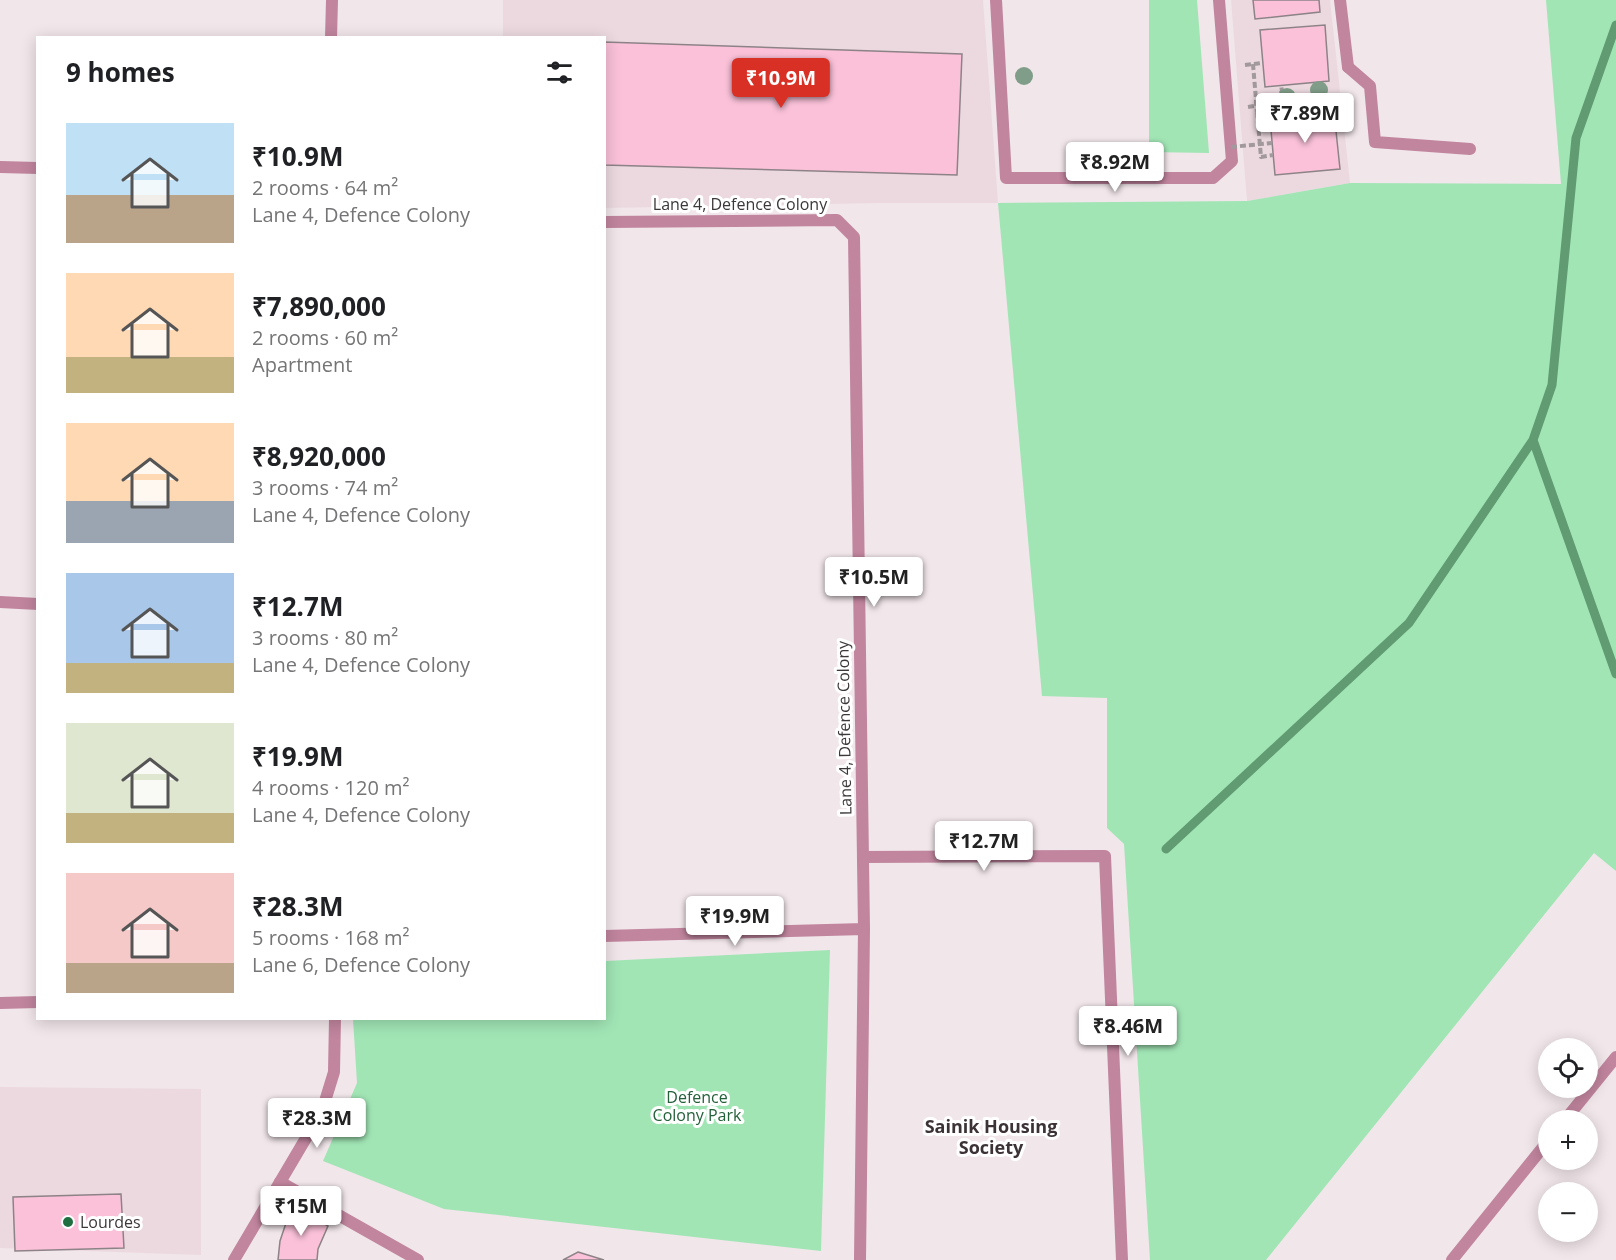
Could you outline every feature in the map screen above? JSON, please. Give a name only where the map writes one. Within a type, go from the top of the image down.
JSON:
[{"type":"street","points":[[331,36],[332,0]]},
{"type":"street","points":[[996,0],[1006,178],[1213,178],[1232,161],[1219,0]]},
{"type":"street","points":[[1340,0],[1348,67],[1370,86],[1375,142],[1470,149]]},
{"type":"street","points":[[0,167],[36,168]]},
{"type":"street","name":"Lane 4, Defence Colony","points":[[606,222],[837,220],[854,237],[864,929],[860,1260]]},
{"type":"street","points":[[0,602],[36,603]]},
{"type":"street","points":[[863,857],[1105,856],[1122,1260]]},
{"type":"street","points":[[606,936],[864,929]]},
{"type":"street","points":[[0,1003],[36,1002]]},
{"type":"street","points":[[234,1260],[322,1112],[333,1072],[335,1020]]},
{"type":"street","points":[[1573,1110],[1616,1057]]},
{"type":"street","points":[[1452,1260],[1538,1154]]},
{"type":"street","points":[[280,1182],[418,1260]]},
{"type":"path","points":[[1253,64],[1261,157],[1273,155]]},
{"type":"path","points":[[1278,110],[1277,99],[1282,91],[1281,85]]},
{"type":"path","points":[[1248,114],[1246,107],[1265,104],[1278,110],[1297,108],[1298,116]]},
{"type":"path","points":[[1249,121],[1257,120]]},
{"type":"path","points":[[1231,147],[1272,143]]},
{"type":"shaded area","points":[[503,0],[983,0],[998,203],[606,208],[606,36],[503,36]]},
{"type":"shaded area","points":[[1231,0],[1330,0],[1350,183],[1247,201]]},
{"type":"shaded area","points":[[0,1087],[201,1089],[201,1255],[0,1248]]},
{"type":"green space","points":[[1149,0],[1197,0],[1209,153],[1149,152]]},
{"type":"green space","points":[[1546,0],[1616,0],[1616,871],[1594,853],[1266,1260],[1150,1260],[1124,844],[1107,828],[1107,698],[1042,696],[998,203],[1247,201],[1350,183],[1561,184]]},
{"type":"green space","name":"Defence Colony Park","points":[[830,950],[821,1251],[444,1209],[323,1161],[357,1083],[353,1020],[606,1020],[606,961]]},
{"type":"building","points":[[1253,0],[1319,0],[1320,12],[1255,19]]},
{"type":"building","points":[[1325,25],[1329,81],[1265,87],[1260,30]]},
{"type":"building","points":[[606,42],[962,54],[957,175],[606,165]]},
{"type":"building","points":[[1334,112],[1340,169],[1275,175],[1270,119]]},
{"type":"building","name":"Lourdes","points":[[121,1194],[124,1248],[15,1251],[13,1197]]},
{"type":"building","points":[[295,1206],[328,1226],[318,1249],[317,1260],[278,1260],[280,1241]]},
{"type":"building","points":[[578,1252],[604,1260],[563,1260]]},
{"type":"waterway","points":[[1166,849],[1409,623],[1533,440],[1552,385],[1576,138],[1616,25]]},
{"type":"waterway","points":[[1533,440],[1616,674]]},
{"type":"place","name":"Lourdes","points":[[68,1222]]},
{"type":"district","name":"Sainik Housing Society","points":[[991,1136]]}]
